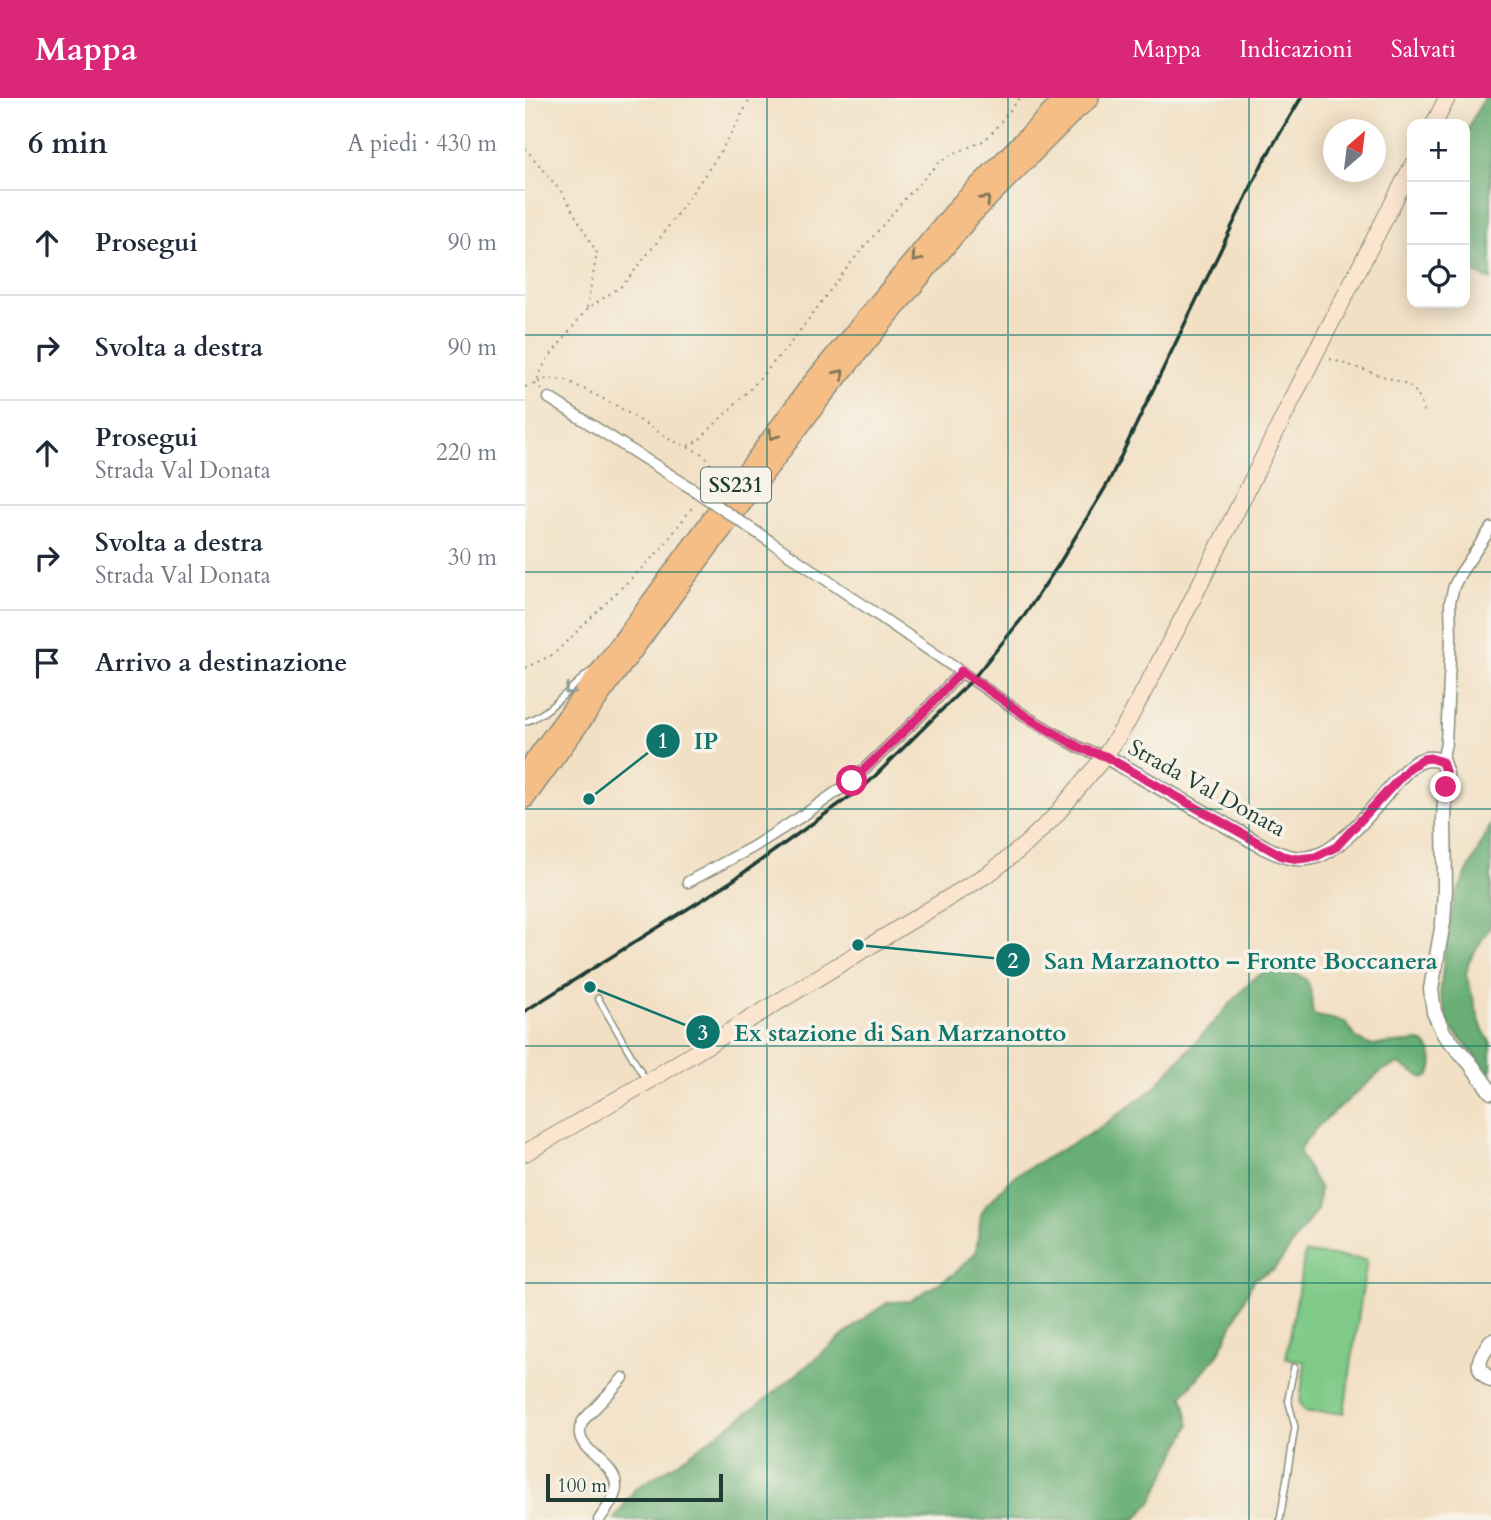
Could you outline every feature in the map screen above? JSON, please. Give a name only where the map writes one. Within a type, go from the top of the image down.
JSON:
[{"type":"highway","name":"SS231","points":[[525,774],[810,386],[960,205],[1066,98]]},
{"type":"highway","name":"SS231","points":[[525,798],[680,584],[822,396],[971,215],[1089,98]]},
{"type":"main road","points":[[1436,119],[1447,98]]},
{"type":"main road","points":[[525,1153],[647,1082],[991,872],[1055,817],[1105,756],[1161,661],[1407,176]]},
{"type":"street","points":[[549,398],[772,542],[981,686],[1082,749],[1105,756]]},
{"type":"street","points":[[1491,528],[1460,574],[1450,602],[1446,743],[1442,762],[1446,774],[1445,890],[1443,923],[1431,989],[1434,1012],[1444,1034],[1491,1092]]},
{"type":"street","points":[[688,882],[753,847],[852,781],[923,713],[961,671]]},
{"type":"street","name":"Strada Val Donata","points":[[1105,756],[1266,848],[1282,856],[1298,859],[1315,857],[1336,847],[1416,763],[1430,758],[1442,762]]},
{"type":"street","points":[[1491,1341],[1479,1363],[1480,1370],[1491,1380]]},
{"type":"street","points":[[599,1520],[615,1495],[617,1485],[607,1466],[583,1443],[580,1432],[582,1422],[623,1378]]},
{"type":"lane","points":[[525,722],[549,709],[575,683],[612,655]]},
{"type":"lane","points":[[597,998],[647,1082]]},
{"type":"lane","points":[[1280,1520],[1295,1427],[1288,1399],[1294,1367]]},
{"type":"path","points":[[535,384],[546,360],[587,309],[623,285],[658,241],[718,156],[751,98]]},
{"type":"path","points":[[687,447],[698,440],[793,340],[849,265],[909,194],[939,163],[990,135],[1020,98]]},
{"type":"path","points":[[525,148],[563,194],[597,253],[587,309]]},
{"type":"path","points":[[1316,352],[1334,361],[1407,383],[1417,393],[1425,414]]},
{"type":"path","points":[[525,387],[549,378],[566,380],[617,406],[669,439],[705,455],[713,468],[711,484],[698,493]]},
{"type":"path","points":[[535,384],[549,398]]},
{"type":"path","points":[[525,668],[554,654],[661,549],[694,506]]},
{"type":"green space","points":[[1484,98],[1491,98],[1491,280],[1470,271],[1471,122]]},
{"type":"green space","points":[[1491,824],[1491,925],[1469,961],[1466,975],[1482,1028],[1491,1044],[1491,1074],[1449,1026],[1440,994],[1446,940],[1455,897]]},
{"type":"green space","points":[[1280,969],[1299,975],[1308,983],[1313,1015],[1345,1022],[1357,1039],[1369,1045],[1420,1041],[1430,1052],[1433,1061],[1431,1071],[1429,1076],[1423,1078],[1398,1064],[1383,1070],[1320,1124],[1300,1149],[1300,1155],[1320,1189],[1317,1209],[1275,1269],[1254,1279],[1219,1353],[1183,1395],[1190,1425],[1151,1503],[1135,1520],[614,1520],[635,1489],[674,1465],[769,1397],[866,1317],[889,1302],[910,1301],[955,1273],[976,1252],[981,1215],[986,1205],[1014,1176],[1095,1131],[1152,1090],[1252,980],[1268,970]]},
{"type":"green space","points":[[1305,1253],[1367,1260],[1344,1413],[1305,1412],[1300,1403],[1305,1362],[1286,1358]]},
{"type":"railway","points":[[525,1011],[732,881],[866,785],[972,680],[1024,616],[1108,483],[1263,162],[1301,98]]},
{"type":"place","name":"IP","points":[[589,799]]},
{"type":"place","name":"San Marzanotto – Fronte Boccanera","points":[[858,945]]},
{"type":"place","name":"Ex stazione di San Marzanotto","points":[[590,987]]},
{"type":"route","points":[[852,781],[923,713],[961,671],[1030,719],[1082,749],[1105,756],[1282,856],[1298,859],[1315,857],[1336,847],[1402,775],[1423,759],[1442,762],[1446,787]]}]
